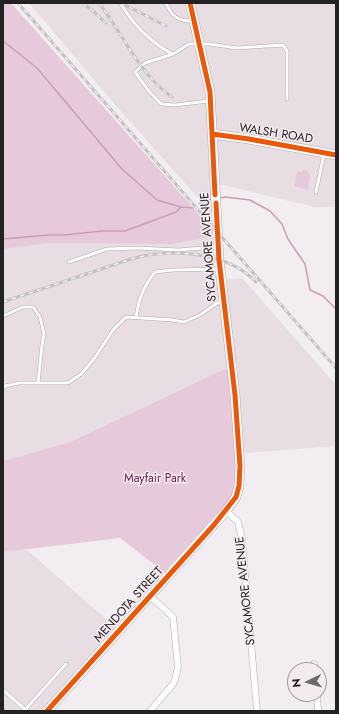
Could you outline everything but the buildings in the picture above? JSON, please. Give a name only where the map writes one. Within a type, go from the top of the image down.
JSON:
[{"type":"street","name":"SYCAMORE AVENUE","points":[[190,3],[210,92],[218,246],[235,395],[240,466],[239,486],[236,497],[226,511],[238,522],[242,539],[257,711]]},
{"type":"street","name":"WALSH ROAD","points":[[212,134],[336,155]]},
{"type":"street","name":"MENDOTA STREET","points":[[53,709],[150,596],[226,511]]},
{"type":"street","points":[[150,596],[173,617],[178,667],[173,684],[150,711]]},
{"type":"lane","points":[[120,3],[128,17],[146,36],[158,46],[173,54]]},
{"type":"lane","points":[[166,3],[168,10],[180,20],[185,22],[194,21]]},
{"type":"lane","points":[[210,101],[174,105],[161,104],[148,90],[135,72],[145,63],[173,54],[189,44],[209,44],[237,48],[283,45],[287,51],[288,99]]},
{"type":"lane","points":[[316,192],[324,153]]},
{"type":"lane","points":[[69,262],[107,249],[138,248],[178,250],[218,246]]},
{"type":"lane","points":[[136,317],[140,297],[148,281],[155,272],[220,269]]},
{"type":"lane","points":[[4,386],[19,383],[68,383],[81,374],[94,360],[113,330],[126,317],[184,322],[200,316],[223,300]]},
{"type":"lane","points":[[3,316],[23,307],[33,307],[40,317],[44,334],[38,383]]},
{"type":"lane","points":[[3,690],[25,710],[66,664]]},
{"type":"shaded area","points":[[29,3],[336,3],[336,207],[314,207],[215,183],[217,219],[118,108]]},
{"type":"shaded area","points":[[213,230],[218,280],[242,278],[335,384],[336,446],[244,453],[237,364],[70,442],[3,461],[3,244]]},
{"type":"shaded area","points":[[27,550],[115,627],[41,711],[3,711],[3,552]]},
{"type":"green space","points":[[3,3],[11,3],[213,230],[208,230],[209,237],[173,244],[48,243],[3,249]]},
{"type":"green space","points":[[302,170],[308,171],[310,174],[308,190],[294,186],[297,171],[302,172]]},
{"type":"green space","name":"Mayfair Park","points":[[231,366],[237,474],[233,493],[225,505],[164,572],[120,538],[3,552],[3,461],[70,442]]},
{"type":"waterway","points":[[3,41],[37,68],[122,169],[157,200],[181,207],[193,208]]},
{"type":"waterway","points":[[220,198],[225,197],[250,200],[270,211],[282,224],[288,239],[305,264],[310,290],[323,296],[336,309]]},
{"type":"waterway","points":[[199,204],[212,199]]},
{"type":"waterway","points":[[3,239],[102,231],[125,231],[176,212],[181,207]]},
{"type":"railway","points":[[18,3],[336,368]]},
{"type":"railway","points":[[83,3],[106,23]]},
{"type":"railway","points":[[99,3],[132,53],[150,77],[172,97]]},
{"type":"railway","points":[[121,3],[166,26]]},
{"type":"railway","points":[[3,302],[131,259],[163,254],[180,253],[214,258],[230,264],[244,272],[256,282]]},
{"type":"cycle path","points":[[190,3],[210,92],[215,195]]},
{"type":"cycle path","points":[[212,134],[249,139],[336,155]]},
{"type":"cycle path","points":[[47,711],[213,526],[236,497],[239,486],[240,466],[235,395],[219,260],[216,203]]}]
